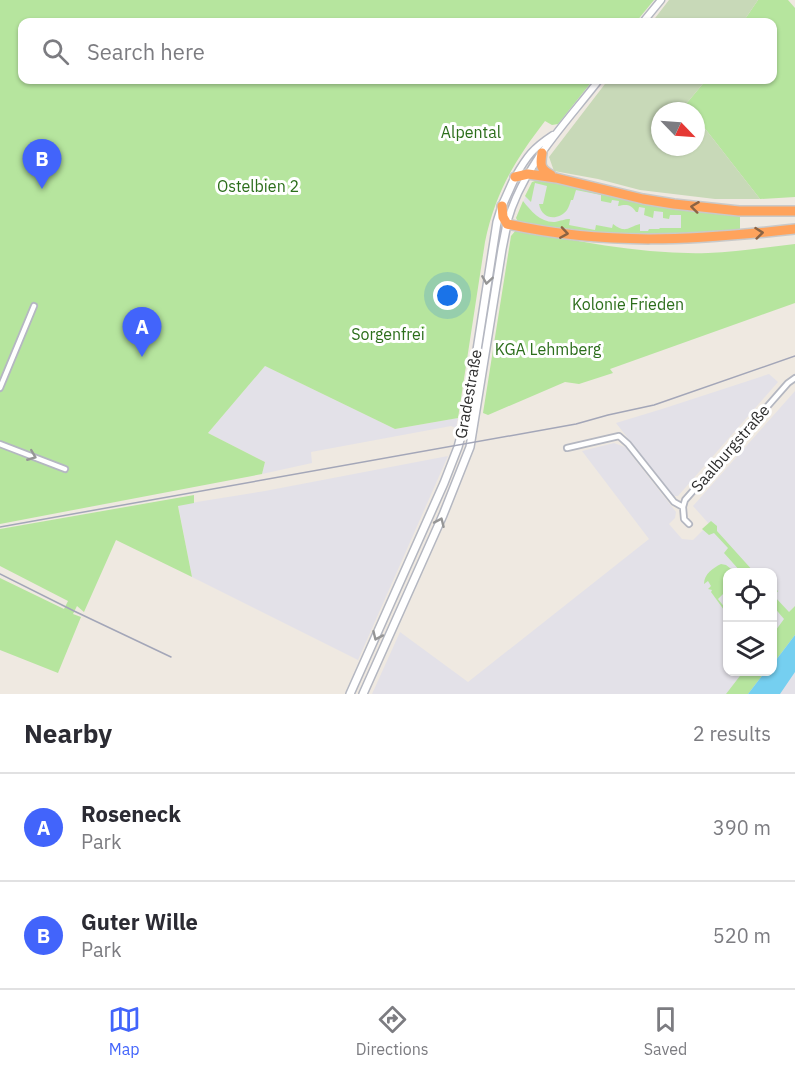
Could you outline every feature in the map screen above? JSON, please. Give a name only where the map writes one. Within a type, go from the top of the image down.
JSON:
[{"type":"highway","points":[[542,153],[542,168],[556,178]]},
{"type":"highway","points":[[515,177],[528,174],[556,178],[674,204],[739,211],[795,211]]},
{"type":"highway","points":[[502,206],[503,217],[507,224],[601,238],[636,240],[710,238],[795,229]]},
{"type":"main road","name":"Gradestraße","points":[[350,694],[458,447],[467,414],[495,233],[502,206],[515,177]]},
{"type":"main road","name":"Gradestraße","points":[[363,694],[439,524],[470,447],[501,249],[507,224]]},
{"type":"street","points":[[646,18],[661,0]]},
{"type":"street","name":"Gradestraße","points":[[507,224],[517,195],[528,174],[596,84]]},
{"type":"street","name":"Gradestraße","points":[[515,177],[528,155],[559,132]]},
{"type":"street","points":[[0,388],[34,306]]},
{"type":"street","name":"Saalburgstraße","points":[[689,524],[684,519],[685,500],[788,382],[795,378]]},
{"type":"street","points":[[567,448],[619,436],[674,502],[683,507]]},
{"type":"street","points":[[0,444],[65,469]]},
{"type":"shaded area","points":[[532,182],[605,193],[740,232],[634,236],[516,218]]},
{"type":"shaded area","points":[[265,366],[395,429],[458,418],[456,428],[451,426],[311,452],[312,463],[262,474],[265,462],[208,433]]},
{"type":"shaded area","points":[[769,374],[778,382],[678,496],[673,496],[616,423],[662,409]]},
{"type":"shaded area","points":[[795,391],[795,694],[372,694],[400,632],[468,682],[649,539],[582,451],[614,443],[625,447],[676,512],[675,518],[669,524],[682,539],[693,540],[709,524],[693,506]]},
{"type":"shaded area","points":[[448,456],[358,660],[192,577],[178,505]]},
{"type":"green space","points":[[0,0],[654,0],[639,18],[18,18],[18,84],[590,84],[558,124],[552,125],[545,121],[524,149],[500,192],[485,242],[458,418],[395,429],[265,366],[208,433],[265,462],[262,474],[0,524]]},
{"type":"green space","points":[[669,0],[758,0],[746,18],[655,18]]},
{"type":"green space","points":[[758,0],[788,0],[795,8],[795,197],[760,199],[705,129],[705,102],[688,102],[703,84],[777,84],[777,18],[746,18]]},
{"type":"green space","points":[[605,84],[703,84],[688,102],[651,102],[651,156],[705,156],[705,129],[760,199],[715,199],[640,190],[554,171],[549,157]]},
{"type":"green space","points":[[541,179],[740,214],[740,232],[657,237],[571,231],[518,222],[516,218],[523,201],[545,221],[570,219],[569,225],[595,230],[596,225],[612,228],[613,224],[627,229],[640,224],[640,231],[681,228],[681,215],[670,215],[669,219],[663,218],[663,212],[654,211],[653,218],[644,215],[645,208],[639,207],[636,212],[628,205],[618,206],[619,201],[612,200],[611,203],[601,201],[601,195],[576,190],[573,200],[563,214],[555,217],[547,216],[539,204],[543,204],[547,186],[535,183],[531,202],[525,196],[532,182]]},
{"type":"green space","name":"Kolonie Frieden","points":[[516,230],[659,252],[730,252],[795,244],[795,303],[610,369],[613,373],[579,384],[565,382],[488,415],[483,413],[511,236]]},
{"type":"green space","points":[[499,231],[501,231],[471,416],[470,415]]},
{"type":"green space","points":[[194,495],[194,503],[178,506],[192,577],[116,540],[84,612],[77,606],[73,614],[81,617],[58,673],[0,650],[0,578],[64,609],[68,601],[0,566],[0,529]]},
{"type":"green space","points":[[711,521],[717,526],[717,531],[750,568],[737,568],[724,553],[728,548],[714,533],[709,535],[702,529]]},
{"type":"green space","points":[[721,564],[730,568],[723,568],[723,594],[718,599],[723,609],[711,592],[712,590],[708,589],[711,586],[708,581],[704,584],[707,574]]},
{"type":"green space","points":[[777,599],[789,612],[795,606],[795,635],[777,659],[777,629],[784,619],[777,611]]},
{"type":"green space","points":[[740,676],[762,676],[748,694],[726,694]]},
{"type":"water","points":[[795,635],[795,672],[780,694],[748,694],[762,676],[777,676],[777,659]]},
{"type":"railway","points":[[0,527],[576,424],[654,405],[795,356]]},
{"type":"railway","points":[[0,574],[171,657]]},
{"type":"place","name":"Guter Wille","points":[[42,189]]},
{"type":"place","name":"Roseneck","points":[[142,357]]},
{"type":"park label","name":"Alpental","points":[[471,132]]},
{"type":"park label","name":"Ostelbien 2","points":[[258,186]]},
{"type":"park label","name":"Sorgenfrei","points":[[388,334]]},
{"type":"park label","name":"KGA Lehmberg","points":[[548,349]]}]
